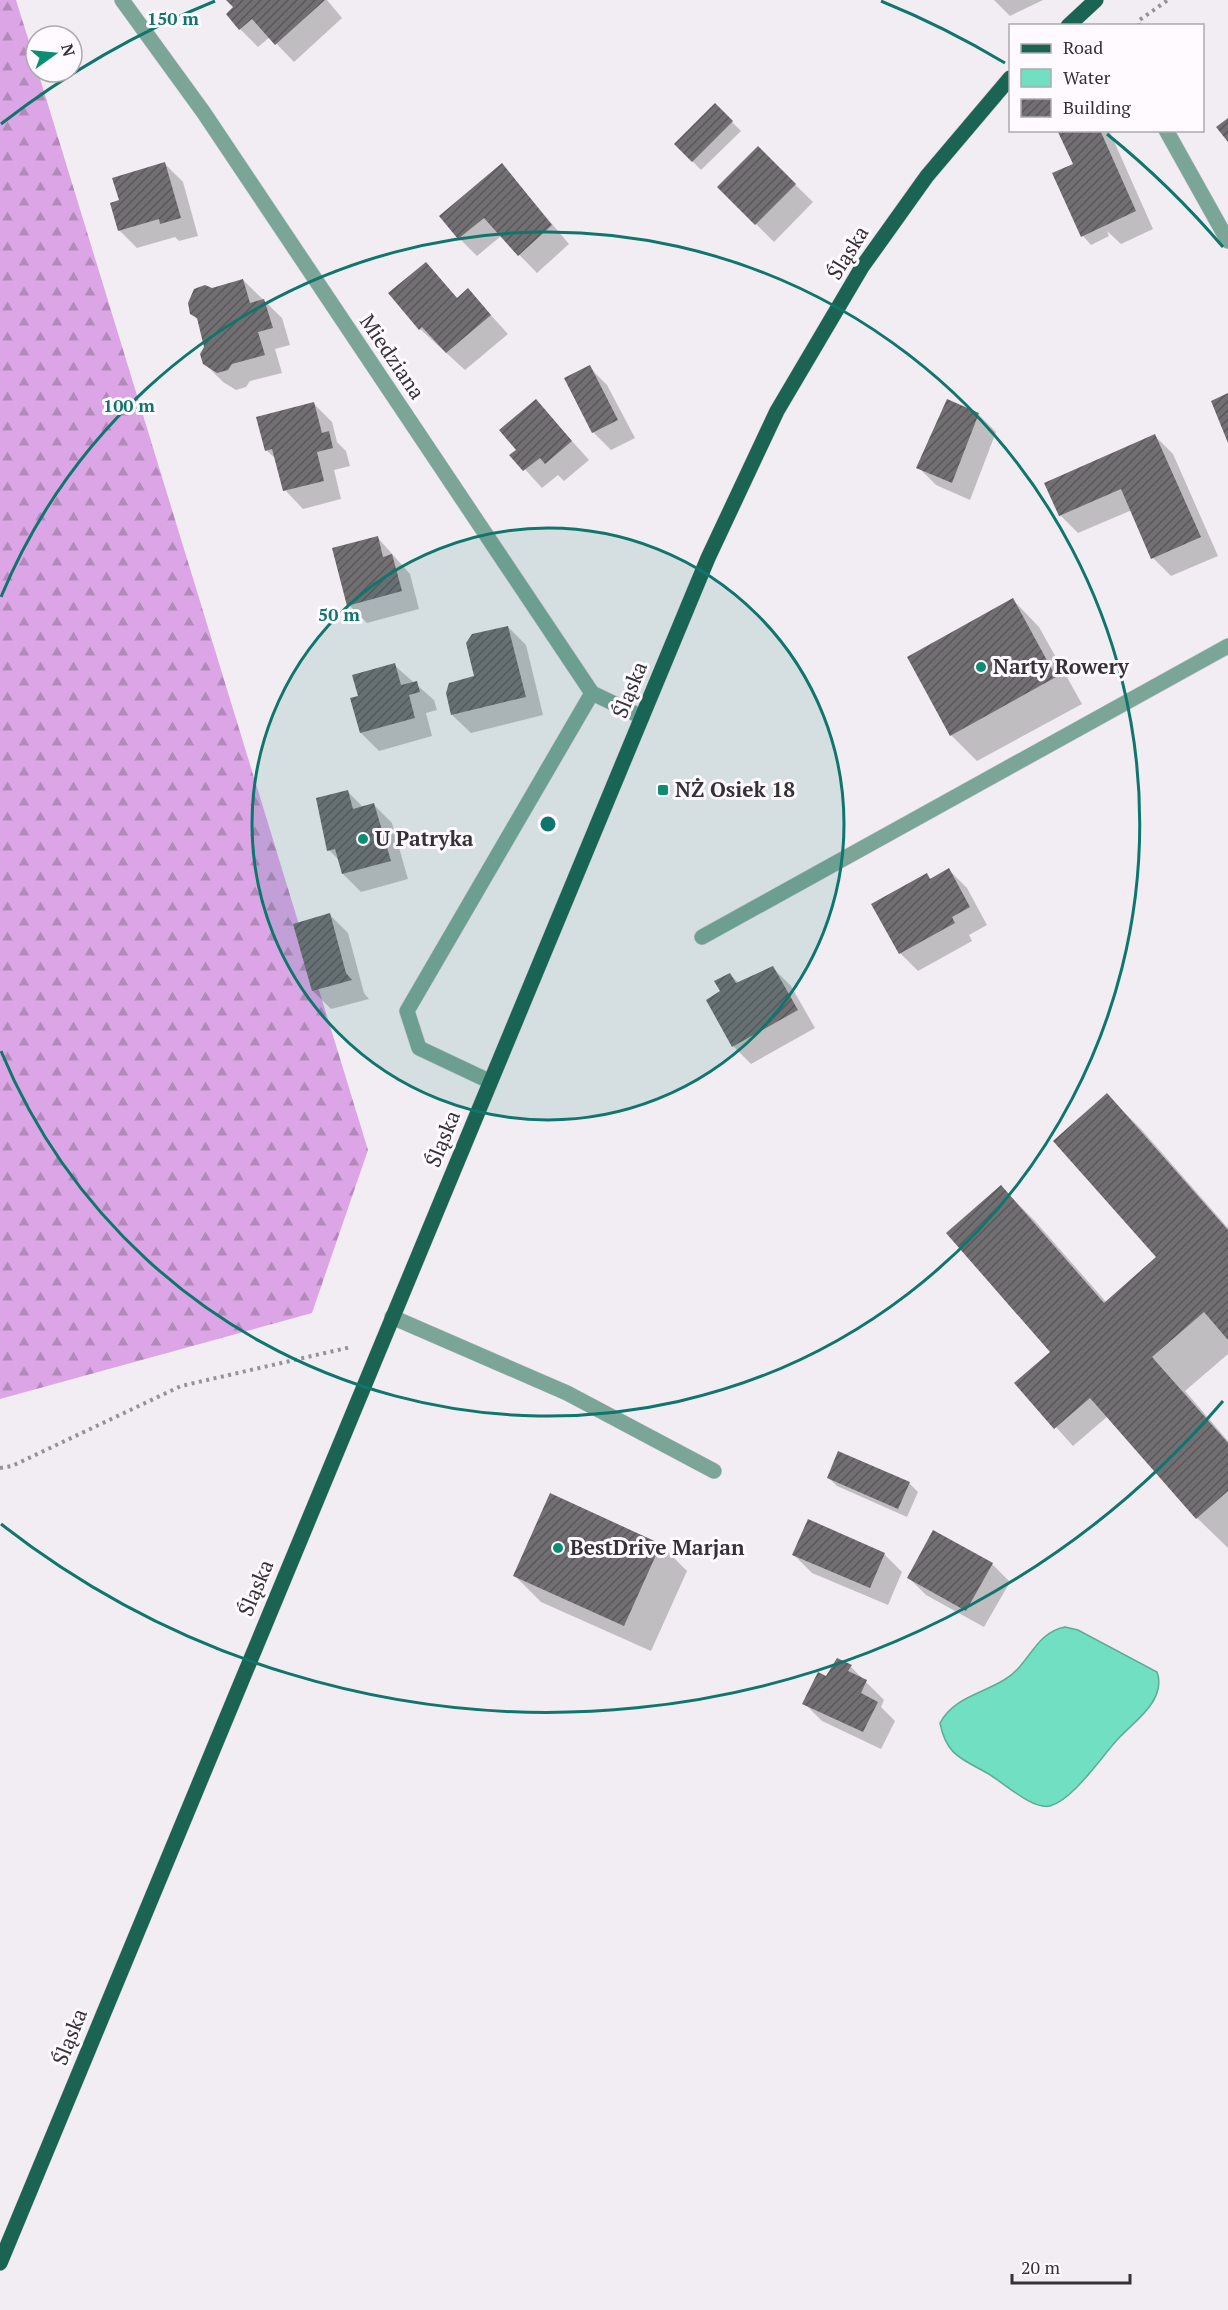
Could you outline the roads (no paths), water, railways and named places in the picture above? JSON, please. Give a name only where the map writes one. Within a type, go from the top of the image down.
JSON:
[{"type":"main road","points":[[1070,24],[1096,0]]},
{"type":"main road","name":"Śląska","points":[[0,2263],[708,558],[777,411],[886,232],[967,127],[1009,80]]},
{"type":"street","name":"Miedziana","points":[[122,0],[204,113],[592,693]]},
{"type":"street","points":[[1167,132],[1228,241]]},
{"type":"street","points":[[702,938],[1228,645]]},
{"type":"street","points":[[489,1081],[419,1048],[407,1011],[592,693],[642,717]]},
{"type":"street","points":[[392,1317],[567,1394],[714,1471]]},
{"type":"water","points":[[1065,1627],[1078,1630],[1157,1672],[1159,1684],[1156,1696],[1148,1708],[1118,1739],[1087,1777],[1059,1802],[1043,1806],[1026,1800],[994,1777],[956,1755],[946,1742],[940,1723],[960,1702],[1013,1674],[1039,1642],[1055,1630]]},
{"type":"place","name":"Narty Rowery","points":[[981,667]]},
{"type":"place","name":"NŻ Osiek 18","points":[[663,790]]},
{"type":"place","name":"U Patryka","points":[[363,839]]},
{"type":"place","name":"BestDrive Marjan","points":[[558,1548]]}]
